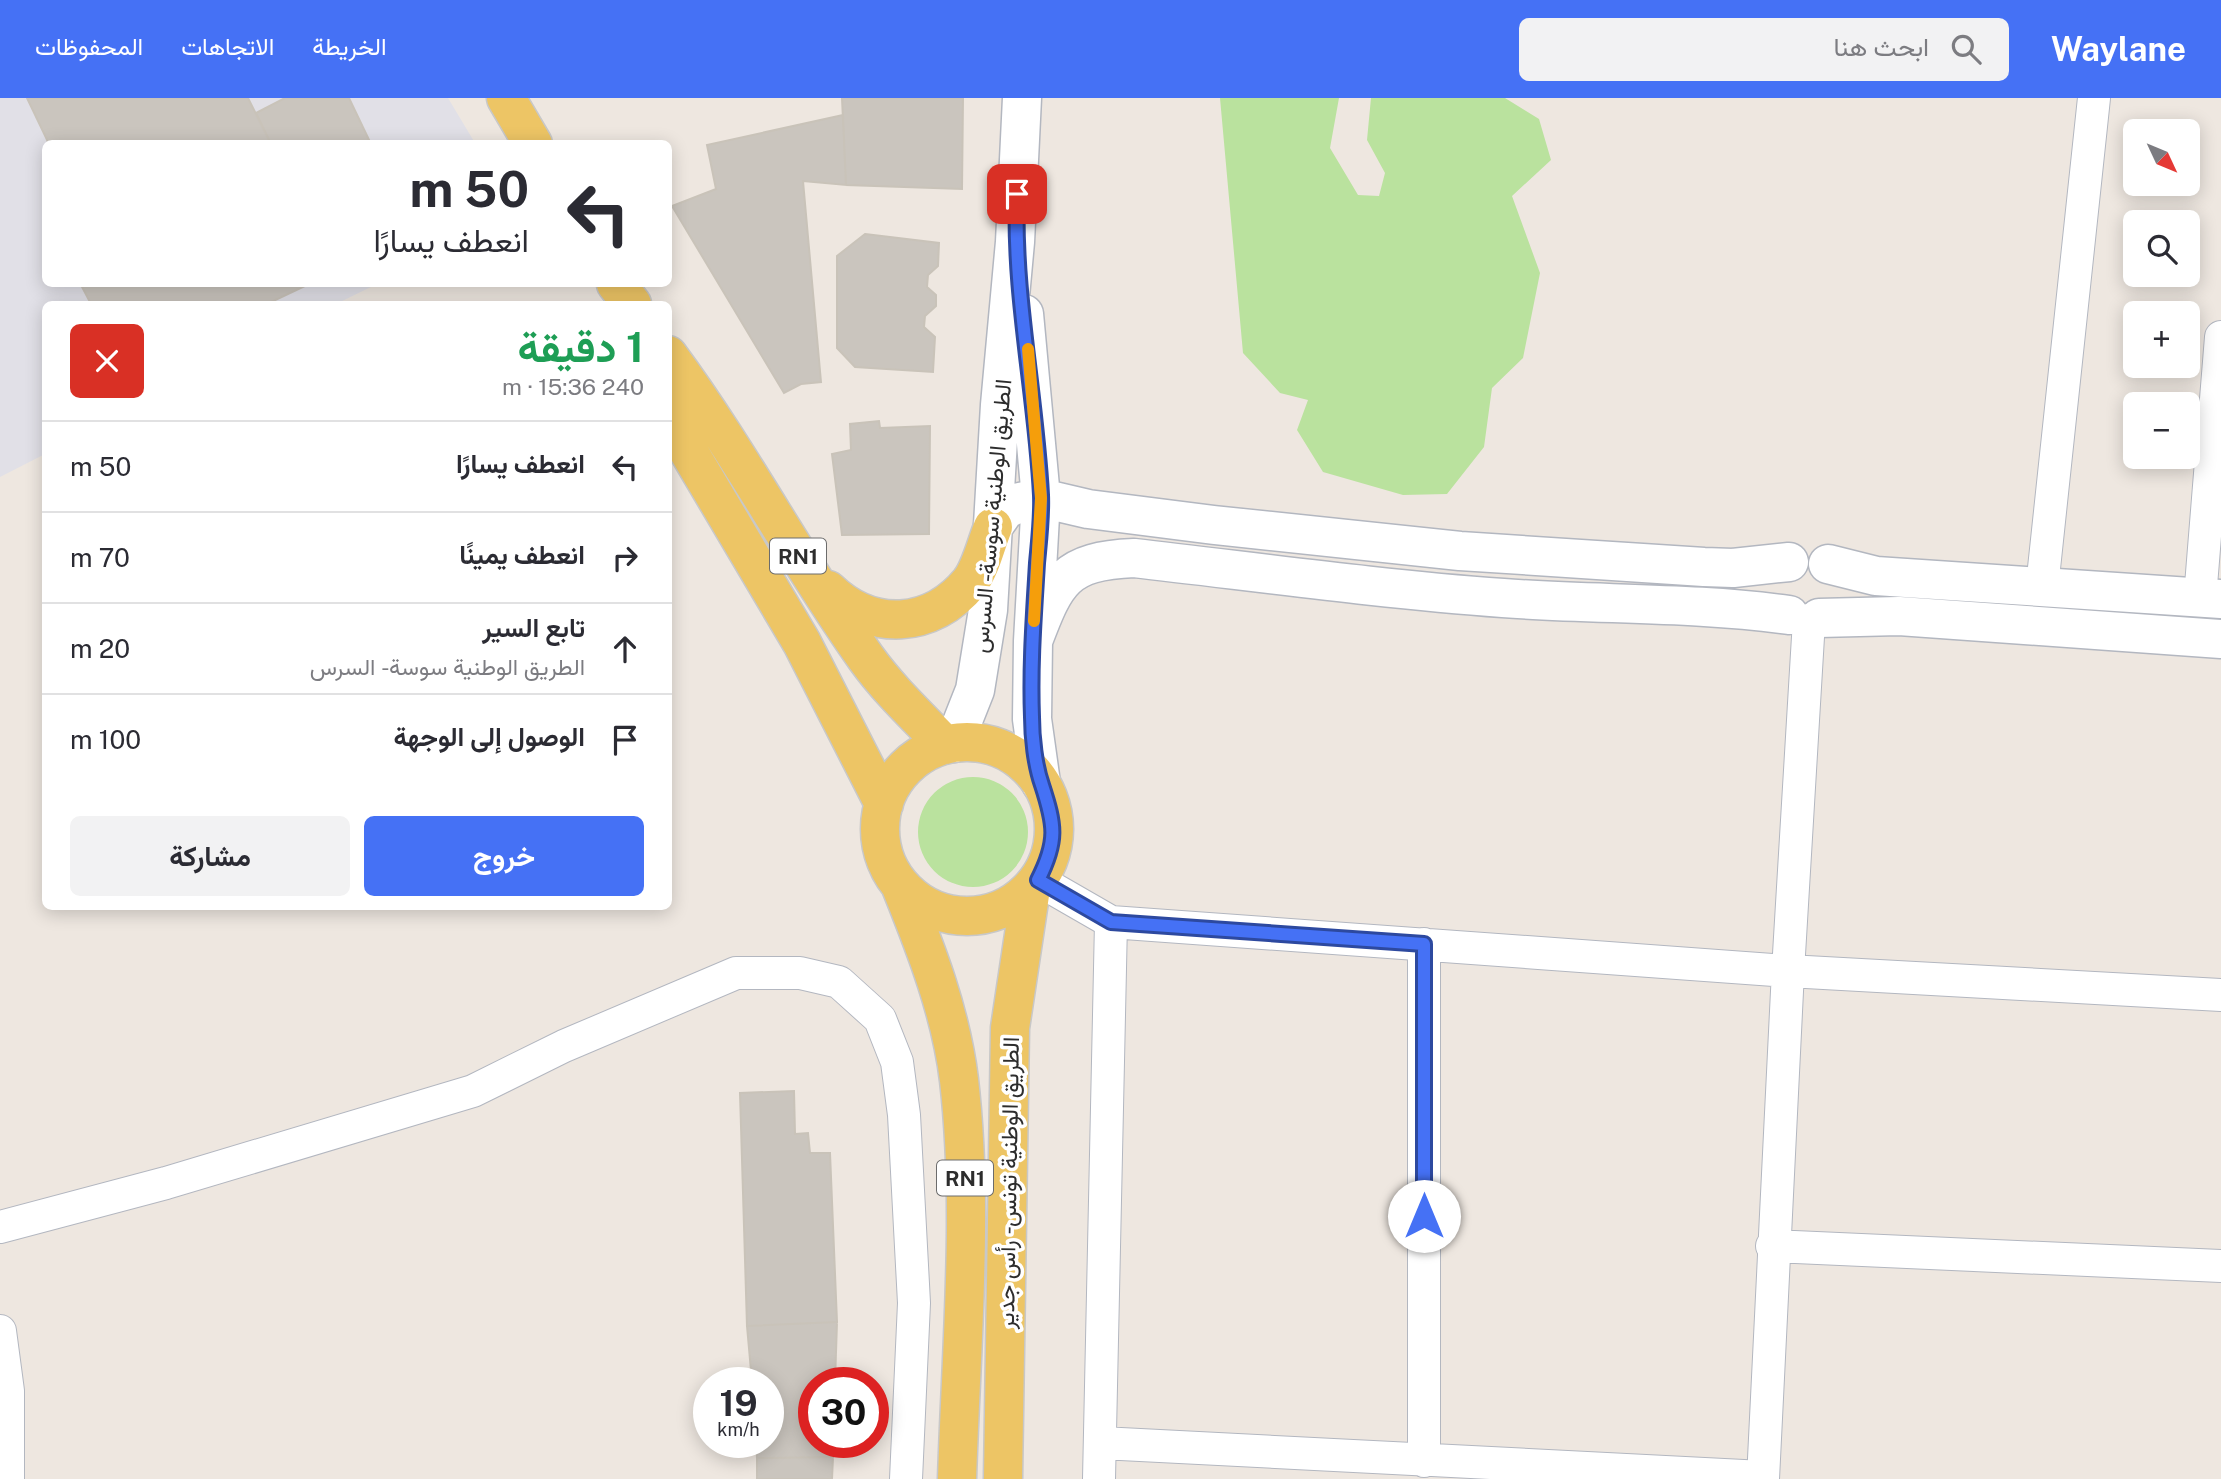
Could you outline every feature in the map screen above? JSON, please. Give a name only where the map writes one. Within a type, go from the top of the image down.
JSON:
[{"type":"main road","points":[[506,98],[531,140]]},
{"type":"main road","name":"الطريق الوطنية سوسة - السرس","points":[[949,744],[975,690],[989,610],[999,405],[1015,242],[1021,98]]},
{"type":"main road","name":"الطريق الوطنية سوسة - السرس","points":[[1015,242],[1034,399],[1041,498],[1032,641],[1032,719],[1041,783]]},
{"type":"main road","points":[[618,287],[630,301]]},
{"type":"main road","name":"RN1","points":[[672,360],[714,416],[806,568],[868,660],[949,744]]},
{"type":"main road","name":"RN1","points":[[672,417],[683,442],[802,643],[884,804]]},
{"type":"main road","points":[[806,568],[837,599],[864,616],[904,621],[936,610],[971,580],[993,527],[1005,510],[1020,502],[1041,498],[1087,509],[1214,525],[1495,554],[1733,568],[1809,557],[1828,565],[1876,576],[2210,598]]},
{"type":"main road","points":[[1032,641],[1051,594],[1073,571],[1102,560],[1123,559],[1490,597],[1735,608],[1805,618],[1899,616],[2221,639]]},
{"type":"main road","points":[[1789,562],[1777,578],[1774,588],[1781,608],[1805,618],[1828,612],[1838,594],[1838,583],[1828,565]]},
{"type":"main road","name":"RN1","points":[[979,743],[1003,750],[1025,764],[1041,783],[1051,806],[1055,831],[1050,857],[1035,884],[1000,909],[981,916],[951,916],[924,906],[901,887],[886,862],[880,833],[884,804],[897,778],[919,757],[949,744],[979,743]]},
{"type":"main road","name":"الطريق الوطنية تونس - رأس جدير","points":[[1003,1479],[1010,1028],[1035,884]]},
{"type":"main road","name":"الطريق الوطنية تونس - رأس جدير","points":[[901,887],[947,1018],[959,1079],[965,1161],[957,1479]]},
{"type":"street","points":[[2042,587],[2094,98]]},
{"type":"street","points":[[2210,598],[2221,337]]},
{"type":"street","points":[[1101,1443],[1763,1478],[1772,1246],[1805,618]]},
{"type":"street","points":[[1035,884],[1111,922],[1788,971],[2221,995]]},
{"type":"street","points":[[1099,1479],[1111,922]]},
{"type":"street","points":[[1424,944],[1424,1461]]},
{"type":"street","points":[[0,1227],[166,1184],[473,1091],[564,1046],[736,973],[800,973],[839,982],[880,1019],[897,1062],[904,1115],[914,1303],[906,1479]]},
{"type":"street","points":[[1772,1246],[2221,1266]]},
{"type":"street","points":[[914,1303],[962,1300]]},
{"type":"street","points":[[0,1331],[8,1391],[8,1479]]},
{"type":"shaded area","points":[[0,98],[448,98],[473,140],[42,140],[42,287],[371,287],[342,301],[42,301],[42,456],[0,477]]},
{"type":"green space","points":[[1220,98],[1339,98],[1330,148],[1358,195],[1379,196],[1385,173],[1367,140],[1371,98],[1505,98],[1539,119],[1551,160],[1512,196],[1540,273],[1523,358],[1492,388],[1484,447],[1447,494],[1403,495],[1323,472],[1297,430],[1308,400],[1280,393],[1243,353]]},
{"type":"green space","points":[[973,777],[994,782],[1012,793],[1023,811],[1028,832],[1023,853],[1012,871],[994,882],[973,887],[952,882],[934,871],[923,853],[918,832],[923,811],[934,793],[952,782]]},
{"type":"building","points":[[27,98],[248,98],[269,140],[47,140]]},
{"type":"building","points":[[285,98],[349,98],[369,140],[269,140],[256,113]]},
{"type":"building","points":[[842,98],[963,98],[962,189],[846,185]]},
{"type":"building","points":[[843,115],[846,185],[803,181],[821,382],[801,384],[784,393],[672,206],[716,189],[707,145]]},
{"type":"building","points":[[865,234],[939,243],[938,266],[928,275],[927,287],[936,295],[936,306],[925,316],[924,327],[935,337],[933,372],[855,367],[837,348],[837,256]]},
{"type":"building","points":[[82,287],[303,287],[273,301],[89,301]]},
{"type":"building","points":[[879,421],[880,428],[930,426],[929,534],[842,535],[832,454],[851,450],[850,424]]},
{"type":"building","points":[[794,1091],[795,1134],[808,1133],[810,1153],[830,1153],[837,1322],[747,1326],[740,1093]]},
{"type":"building","points":[[837,1322],[836,1367],[798,1367],[798,1457],[784,1458],[784,1367],[751,1367],[747,1326]]},
{"type":"building","points":[[757,1458],[833,1458],[832,1479],[757,1479]]},
{"type":"slow traffic","points":[[1028,349],[1041,498],[1034,621]]},
{"type":"route","points":[[1017,194],[1015,242],[1034,399],[1041,498],[1032,641],[1032,719],[1041,783],[1051,806],[1055,831],[1050,857],[1038,880],[1111,922],[1424,944],[1424,1216]]}]
